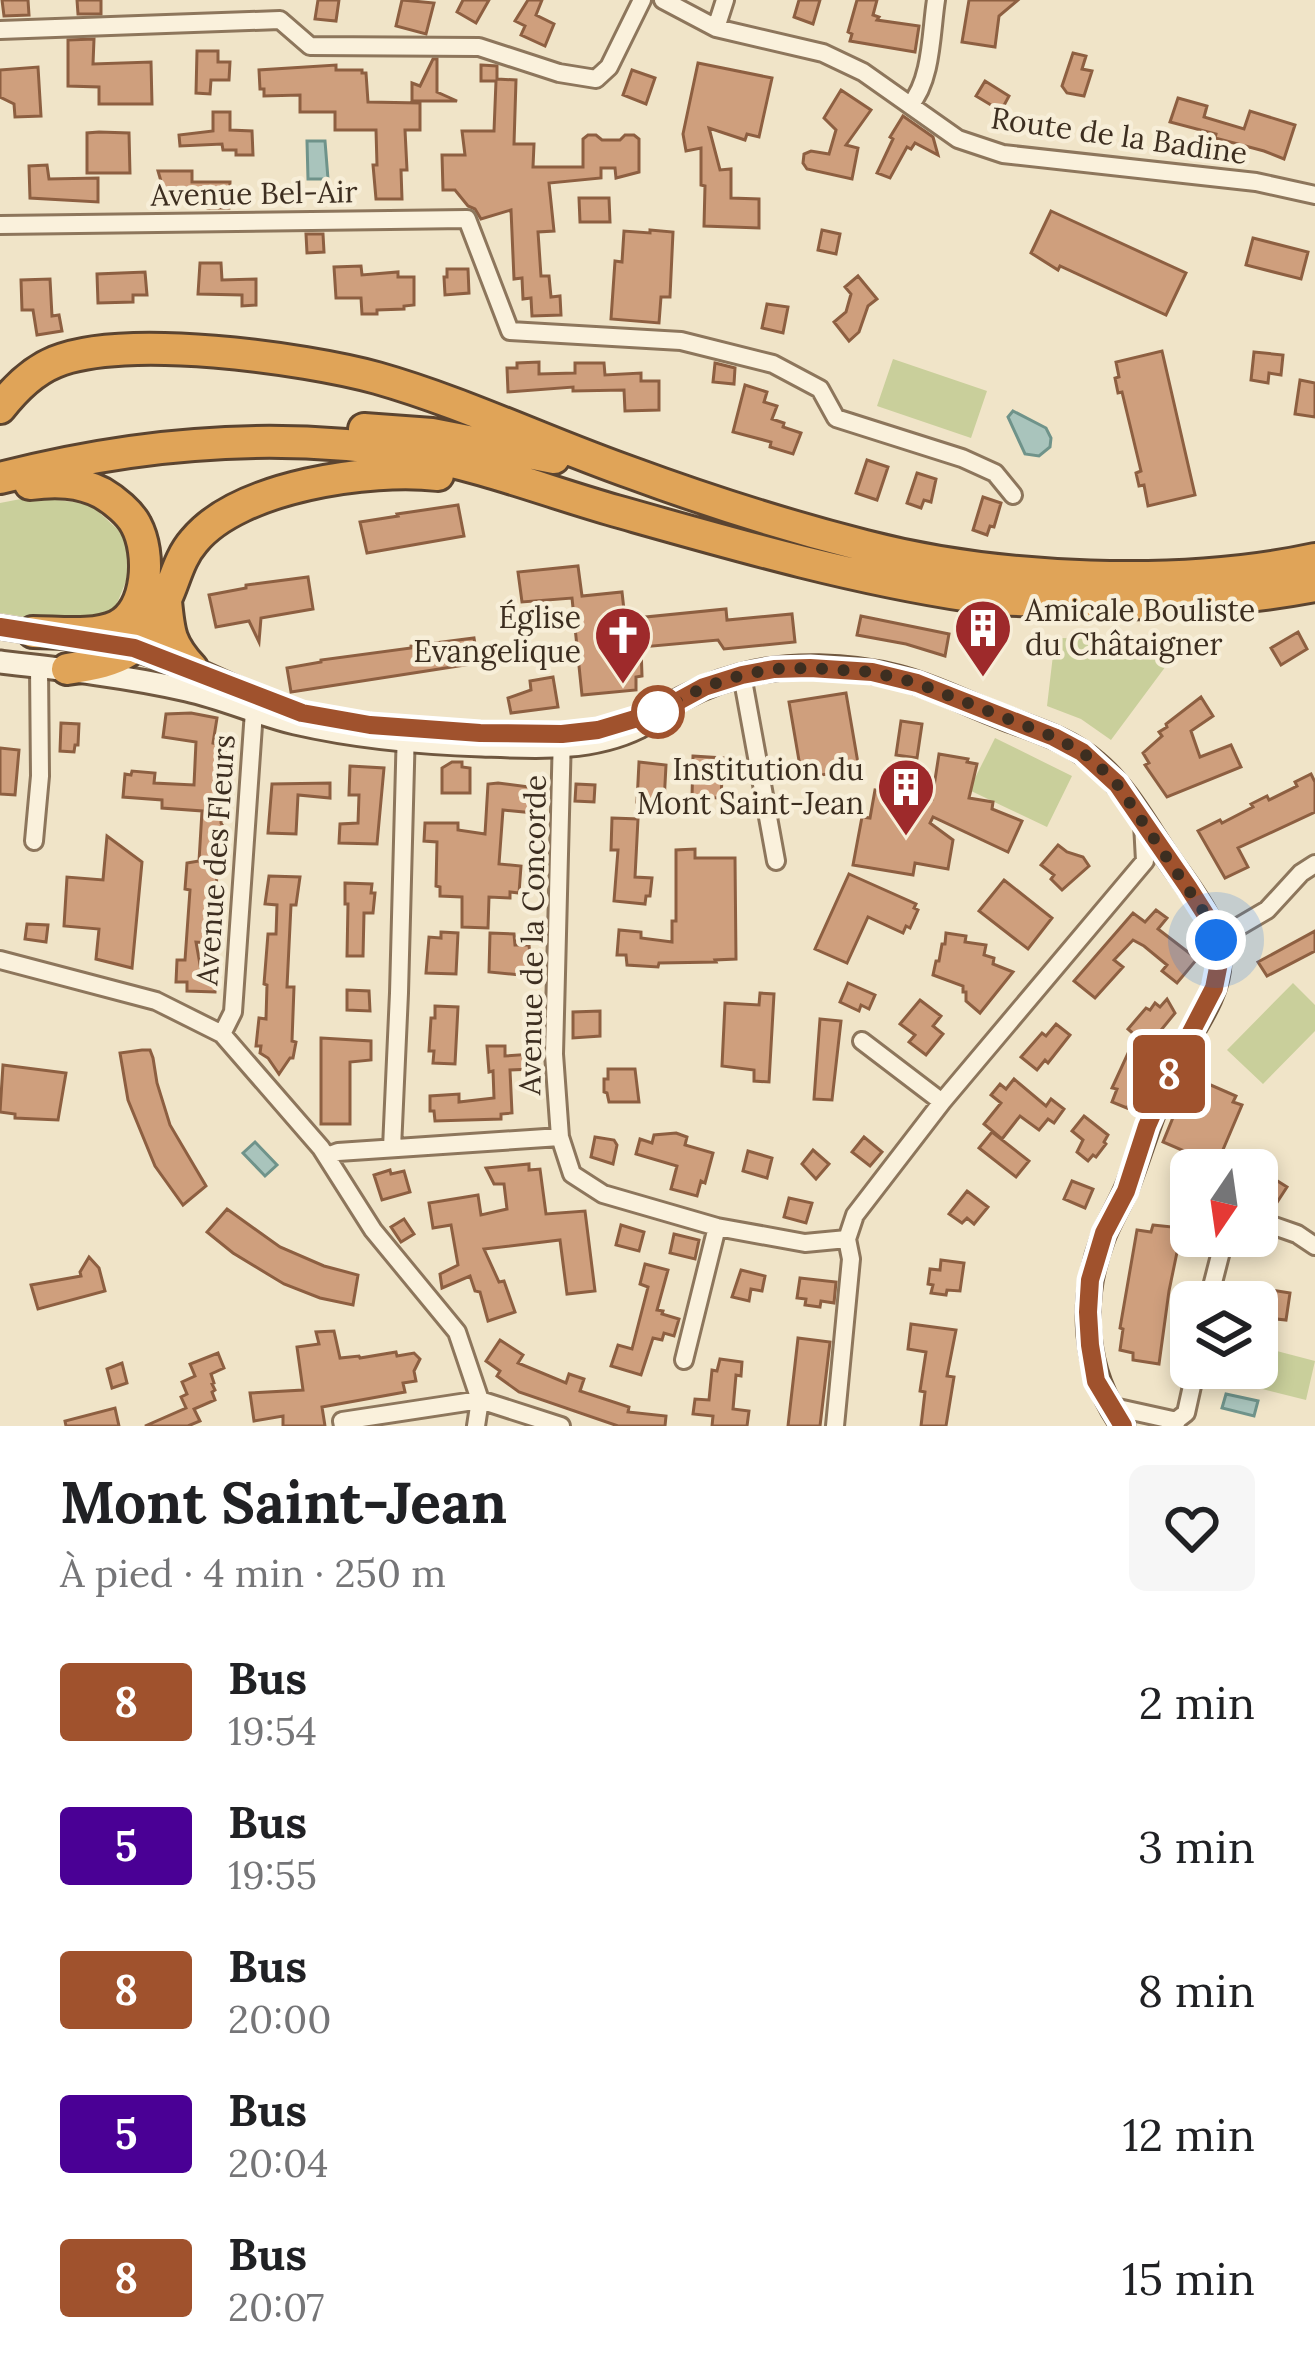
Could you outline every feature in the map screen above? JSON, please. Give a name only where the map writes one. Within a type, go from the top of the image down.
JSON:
[{"type":"highway","points":[[0,408],[25,380],[52,363],[84,353],[143,348],[216,353],[374,377],[464,406],[630,473],[868,547],[978,568],[1102,576],[1217,575],[1315,559]]},
{"type":"highway","points":[[0,466],[139,437],[313,427],[432,434],[630,473]]},
{"type":"highway","points":[[0,478],[142,448],[310,442],[419,455],[745,548],[975,597],[1106,605],[1226,599],[1315,586]]},
{"type":"highway","points":[[53,668],[110,663],[134,648],[166,601],[176,569],[194,539],[234,508],[297,486],[418,472],[545,491]]},
{"type":"highway","points":[[0,487],[55,481],[83,485],[122,508],[135,522],[143,545],[141,596],[133,613],[118,626],[33,632]]},
{"type":"highway","points":[[166,601],[169,638],[192,668]]},
{"type":"street","points":[[0,29],[280,20],[310,46],[478,47],[560,73],[596,79],[609,67],[642,0]]},
{"type":"street","name":"Route de la Badine","points":[[663,0],[716,28],[824,53],[863,72],[958,139],[1003,154],[1256,182],[1315,195]]},
{"type":"street","points":[[716,28],[725,0]]},
{"type":"street","points":[[910,105],[919,94],[926,69],[936,0]]},
{"type":"street","name":"Avenue Bel-Air","points":[[0,224],[467,219],[510,331],[681,341],[773,364],[820,389],[836,418],[962,458],[995,473],[1013,495]]},
{"type":"street","points":[[0,627],[134,648],[192,668],[223,691],[266,708],[405,734],[563,740],[658,712],[704,687],[742,675],[810,668],[872,672],[917,683],[1082,752],[1117,784],[1207,917],[1220,958],[1214,988],[1147,1126],[1090,1280],[1088,1312],[1096,1381],[1123,1426]]},
{"type":"street","points":[[0,662],[223,691]]},
{"type":"street","points":[[34,841],[53,668]]},
{"type":"street","points":[[742,675],[776,862]]},
{"type":"street","name":"Avenue des Fleurs","points":[[222,1034],[233,1012],[266,708]]},
{"type":"street","points":[[392,1148],[405,734]]},
{"type":"street","name":"Avenue de la Concorde","points":[[560,1137],[554,1054],[563,740]]},
{"type":"street","points":[[835,1426],[851,1259],[847,1239],[855,1215],[941,1102],[1145,861],[1143,823]]},
{"type":"street","points":[[1216,940],[1267,910],[1301,872],[1315,865]]},
{"type":"street","points":[[0,960],[156,1000],[222,1034],[327,1156],[373,1229],[457,1332],[480,1400],[476,1426]]},
{"type":"street","points":[[862,1041],[941,1102]]},
{"type":"street","points":[[327,1156],[560,1137],[572,1174],[603,1194],[717,1227],[805,1243],[847,1239]]},
{"type":"street","points":[[684,1360],[717,1227]]},
{"type":"street","points":[[1278,1227],[1315,1246]]},
{"type":"street","points":[[1108,1406],[1173,1423],[1186,1413],[1191,1389]]},
{"type":"street","points":[[344,1426],[343,1420],[480,1400],[561,1426]]},
{"type":"green space","points":[[893,359],[987,391],[971,438],[877,406]]},
{"type":"green space","points":[[31,497],[90,504],[127,538],[128,576],[114,611],[71,621],[0,613],[0,503]]},
{"type":"green space","points":[[1055,638],[1186,639],[1111,740],[1081,719],[1047,706]]},
{"type":"green space","points":[[995,738],[1072,776],[1047,827],[969,790]]},
{"type":"green space","points":[[1293,983],[1315,1005],[1315,1031],[1263,1084],[1227,1050]]},
{"type":"green space","points":[[1278,1351],[1315,1361],[1306,1400],[1263,1389],[1278,1389]]},
{"type":"water","points":[[307,141],[325,141],[328,179],[308,179]]},
{"type":"water","points":[[1013,411],[1046,428],[1050,447],[1039,456],[1025,454],[1008,417]]},
{"type":"water","points":[[255,1142],[277,1165],[265,1176],[243,1153]]},
{"type":"water","points":[[1226,1394],[1258,1401],[1254,1416],[1222,1408]]},
{"type":"building","points":[[2,0],[28,0],[29,15],[4,16]]},
{"type":"building","points":[[77,0],[101,0],[101,14],[78,14]]},
{"type":"building","points":[[318,0],[339,0],[336,21],[315,19]]},
{"type":"building","points":[[402,0],[434,3],[426,34],[396,26]]},
{"type":"building","points":[[463,0],[489,0],[476,23],[457,12]]},
{"type":"building","points":[[528,0],[542,0],[536,15],[554,24],[545,46],[521,35],[525,26],[515,21]]},
{"type":"building","points":[[799,0],[820,0],[813,24],[794,17]]},
{"type":"building","points":[[857,0],[877,0],[873,15],[877,20],[919,26],[915,52],[850,41]]},
{"type":"building","points":[[969,0],[1018,0],[999,16],[995,47],[962,42]]},
{"type":"building","points":[[94,39],[93,64],[151,62],[152,104],[99,104],[99,87],[68,86],[68,40]]},
{"type":"building","points":[[197,51],[218,51],[218,62],[230,62],[229,80],[211,80],[210,94],[196,93]]},
{"type":"building","points":[[1073,53],[1086,56],[1082,69],[1092,71],[1084,96],[1067,93],[1062,86]]},
{"type":"building","points":[[437,59],[437,92],[457,101],[412,101],[412,83],[420,86]]},
{"type":"building","points":[[698,63],[772,78],[759,137],[747,134],[745,140],[709,128],[720,170],[731,169],[731,198],[759,199],[759,228],[704,226],[701,148],[686,151],[683,134]]},
{"type":"building","points":[[336,65],[336,70],[366,73],[368,102],[420,103],[420,130],[405,130],[407,170],[401,170],[402,199],[376,199],[376,130],[335,130],[335,112],[300,112],[300,95],[264,96],[260,89],[259,70]]},
{"type":"building","points":[[481,65],[497,66],[497,79],[516,80],[514,144],[534,144],[533,167],[583,167],[583,139],[588,135],[602,140],[620,140],[625,135],[639,139],[639,172],[616,178],[615,168],[601,168],[601,178],[549,183],[554,231],[538,232],[541,276],[549,276],[551,297],[560,296],[561,315],[532,316],[531,298],[523,299],[522,278],[514,279],[511,210],[481,219],[455,190],[443,190],[442,155],[465,155],[462,131],[494,131],[496,81],[481,81]]},
{"type":"building","points":[[38,67],[41,116],[15,117],[14,104],[0,97],[0,70]]},
{"type":"building","points":[[632,70],[655,78],[646,104],[623,95]]},
{"type":"building","points":[[985,81],[1009,96],[1001,111],[976,96]]},
{"type":"building","points":[[841,90],[871,110],[846,145],[858,148],[852,179],[807,169],[803,163],[804,154],[811,151],[829,154],[836,130],[824,118]]},
{"type":"building","points":[[1178,98],[1207,106],[1204,117],[1244,129],[1250,111],[1295,125],[1284,159],[1170,122]]},
{"type":"building","points":[[213,112],[230,112],[230,130],[252,131],[253,155],[236,155],[236,150],[223,150],[222,144],[180,146],[179,135],[213,131]]},
{"type":"building","points":[[903,116],[933,137],[938,155],[915,143],[907,147],[890,178],[877,173]]},
{"type":"building","points":[[87,133],[129,133],[130,173],[87,173]]},
{"type":"building","points":[[47,165],[49,179],[98,178],[98,202],[30,198],[29,166]]},
{"type":"building","points":[[158,171],[192,171],[192,182],[230,182],[229,208],[208,208],[208,199],[176,200],[165,195]]},
{"type":"building","points":[[579,198],[609,198],[610,222],[580,222]]},
{"type":"building","points":[[1051,211],[1186,273],[1166,315],[1060,266],[1058,270],[1031,253]]},
{"type":"building","points":[[822,230],[840,234],[836,254],[818,250]]},
{"type":"building","points":[[624,231],[673,232],[670,297],[661,297],[659,323],[611,319],[615,261],[622,262]]},
{"type":"building","points":[[306,234],[323,234],[324,252],[307,253]]},
{"type":"building","points":[[1253,238],[1308,252],[1301,279],[1246,265]]},
{"type":"building","points":[[200,263],[221,263],[222,280],[256,279],[256,305],[242,306],[242,295],[198,294]]},
{"type":"building","points":[[361,266],[362,275],[398,272],[398,277],[414,277],[414,305],[362,314],[361,298],[336,298],[334,267]]},
{"type":"building","points":[[447,269],[468,269],[469,293],[445,295]]},
{"type":"building","points":[[145,272],[147,295],[133,295],[133,302],[98,303],[97,274]]},
{"type":"building","points":[[858,276],[877,299],[868,306],[859,332],[849,341],[834,322],[846,312],[851,294],[845,287]]},
{"type":"building","points":[[50,279],[52,316],[59,315],[62,331],[37,335],[33,310],[22,310],[21,280]]},
{"type":"building","points":[[767,304],[788,307],[783,333],[762,328]]},
{"type":"building","points":[[1162,351],[1195,495],[1148,506],[1136,473],[1141,471],[1122,392],[1118,393],[1116,362]]},
{"type":"building","points":[[1254,352],[1283,355],[1281,375],[1269,373],[1268,383],[1251,380]]},
{"type":"building","points":[[539,362],[539,374],[575,373],[575,363],[604,363],[605,375],[641,373],[641,381],[659,381],[659,410],[625,411],[624,390],[573,391],[573,387],[508,392],[507,368]]},
{"type":"building","points":[[715,363],[735,368],[734,384],[713,382]]},
{"type":"building","points":[[1300,380],[1315,383],[1315,417],[1295,414]]},
{"type":"building","points":[[745,385],[767,392],[764,402],[777,406],[772,419],[801,433],[793,454],[770,447],[771,442],[733,432]]},
{"type":"building","points":[[867,460],[888,467],[877,500],[856,493]]},
{"type":"building","points":[[917,473],[936,479],[931,502],[924,500],[921,508],[907,503]]},
{"type":"building","points":[[983,497],[1001,503],[987,535],[973,530]]},
{"type":"building","points":[[458,505],[464,536],[367,553],[360,522]]},
{"type":"building","points":[[578,566],[582,596],[622,592],[625,619],[726,609],[727,620],[792,614],[795,642],[724,649],[718,640],[641,647],[642,676],[636,677],[636,690],[582,695],[572,598],[522,602],[518,572]]},
{"type":"building","points":[[308,577],[313,609],[261,618],[259,642],[249,621],[216,627],[209,595]]},
{"type":"building","points":[[861,616],[949,634],[945,656],[857,635]]},
{"type":"building","points":[[1298,632],[1307,649],[1281,665],[1271,648]]},
{"type":"building","points":[[474,638],[478,663],[291,692],[287,668]]},
{"type":"building","points":[[553,677],[558,707],[511,713],[508,698],[531,690],[530,681]]},
{"type":"building","points":[[846,693],[859,769],[802,778],[789,702]]},
{"type":"building","points":[[1201,697],[1213,716],[1191,731],[1200,757],[1231,745],[1241,767],[1167,797],[1145,765],[1149,763],[1143,753],[1162,736],[1159,732],[1166,724]]},
{"type":"building","points":[[166,714],[217,718],[213,743],[226,746],[221,823],[225,839],[215,845],[211,943],[196,942],[201,970],[216,971],[215,992],[187,991],[187,982],[176,982],[177,960],[185,960],[187,863],[199,861],[202,811],[162,808],[162,800],[123,797],[125,774],[132,771],[155,773],[154,783],[194,785],[196,742],[163,737]]},
{"type":"building","points":[[901,721],[922,724],[917,758],[896,755]]},
{"type":"building","points":[[61,723],[79,724],[74,752],[60,751]]},
{"type":"building","points":[[0,748],[19,750],[15,795],[0,794]]},
{"type":"building","points":[[939,754],[977,764],[969,798],[993,802],[992,809],[1022,821],[1008,852],[933,817],[930,823],[953,840],[948,869],[915,863],[913,875],[853,865],[862,817],[870,818],[875,790],[932,799]]},
{"type":"building","points":[[693,756],[723,758],[721,798],[692,797]]},
{"type":"building","points":[[452,762],[470,768],[470,793],[442,793],[442,768]]},
{"type":"building","points":[[639,762],[666,765],[664,803],[637,802]]},
{"type":"building","points":[[350,766],[384,768],[377,844],[339,843],[340,824],[358,823],[359,795],[349,795]]},
{"type":"building","points":[[1311,774],[1315,812],[1238,848],[1248,867],[1225,878],[1198,831],[1297,786],[1295,782]]},
{"type":"building","points":[[330,783],[330,798],[298,795],[296,834],[268,833],[272,784]]},
{"type":"building","points":[[488,784],[537,788],[535,813],[503,810],[499,864],[521,866],[519,893],[510,892],[510,898],[489,897],[488,928],[462,927],[462,897],[440,896],[436,886],[437,842],[424,841],[425,823],[458,823],[458,830],[485,834]]},
{"type":"building","points":[[576,784],[595,785],[594,802],[575,801]]},
{"type":"building","points":[[612,818],[638,819],[635,877],[652,878],[645,904],[614,901],[618,850],[611,850]]},
{"type":"building","points":[[107,836],[142,862],[132,968],[96,959],[99,929],[64,926],[67,877],[103,880]]},
{"type":"building","points":[[1058,845],[1083,857],[1089,866],[1062,890],[1041,865]]},
{"type":"building","points":[[695,849],[695,858],[735,858],[736,959],[659,963],[658,967],[627,965],[626,955],[617,955],[619,930],[672,942],[676,850]]},
{"type":"building","points":[[849,874],[916,904],[918,910],[903,933],[868,917],[847,963],[815,949]]},
{"type":"building","points":[[269,876],[300,877],[296,905],[291,905],[287,987],[294,987],[292,1041],[296,1042],[293,1058],[279,1074],[260,1053],[261,1046],[256,1046],[259,1018],[266,1019],[268,934],[276,934],[277,905],[265,904]]},
{"type":"building","points":[[1004,880],[1052,918],[1028,949],[979,911]]},
{"type":"building","points":[[345,883],[372,884],[371,893],[375,893],[373,913],[364,913],[363,956],[347,956]]},
{"type":"building","points":[[1156,910],[1167,918],[1158,929],[1197,959],[1177,983],[1162,971],[1167,965],[1133,940],[1114,960],[1123,967],[1095,998],[1074,981],[1133,913],[1145,922]]},
{"type":"building","points":[[27,924],[48,925],[46,942],[25,939]]},
{"type":"building","points":[[1315,931],[1315,951],[1267,976],[1258,962]]},
{"type":"building","points":[[441,932],[458,933],[456,974],[426,973],[429,937],[441,938]]},
{"type":"building","points":[[490,933],[514,934],[515,945],[529,945],[532,976],[489,972]]},
{"type":"building","points":[[946,933],[986,945],[984,955],[994,958],[993,964],[1013,972],[980,1013],[966,1001],[963,986],[933,975]]},
{"type":"building","points":[[848,983],[875,995],[869,1009],[861,1005],[859,1011],[840,1002]]},
{"type":"building","points":[[347,990],[369,991],[370,1011],[347,1010]]},
{"type":"building","points":[[760,993],[774,994],[769,1082],[754,1081],[754,1070],[722,1066],[725,1003],[759,1005]]},
{"type":"building","points":[[1167,999],[1175,1013],[1130,1068],[1142,1072],[1133,1102],[1127,1108],[1112,1102],[1117,1089],[1112,1088],[1136,1036],[1128,1029],[1146,1008],[1150,1010],[1155,1003],[1160,1007]]},
{"type":"building","points":[[920,1000],[941,1016],[933,1026],[943,1034],[926,1055],[909,1042],[915,1035],[900,1024]]},
{"type":"building","points":[[435,1006],[458,1007],[455,1064],[433,1063],[434,1051],[429,1051]]},
{"type":"building","points":[[600,1011],[600,1036],[573,1038],[573,1012]]},
{"type":"building","points":[[820,1019],[841,1021],[832,1100],[814,1099]]},
{"type":"building","points":[[1056,1024],[1070,1035],[1037,1070],[1021,1057]]},
{"type":"building","points":[[321,1038],[371,1041],[371,1060],[350,1062],[350,1124],[321,1124]]},
{"type":"building","points":[[487,1046],[505,1046],[505,1056],[532,1054],[533,1069],[510,1070],[512,1113],[501,1114],[501,1119],[435,1121],[430,1096],[459,1094],[459,1102],[494,1098]]},
{"type":"building","points":[[150,1050],[170,1125],[206,1186],[183,1205],[155,1166],[128,1100],[120,1053]]},
{"type":"building","points":[[3,1065],[66,1073],[58,1120],[15,1118],[15,1114],[0,1112]]},
{"type":"building","points":[[608,1069],[635,1069],[639,1102],[609,1102],[604,1092]]},
{"type":"building","points":[[1190,1076],[1236,1096],[1233,1102],[1242,1105],[1223,1149],[1179,1149],[1163,1142]]},
{"type":"building","points":[[1014,1079],[1046,1106],[1051,1099],[1064,1109],[1054,1123],[1048,1119],[1039,1130],[1020,1116],[1002,1139],[984,1124],[1001,1103],[991,1095],[1000,1084],[1006,1089]]},
{"type":"building","points":[[1084,1116],[1108,1135],[1096,1157],[1088,1161],[1077,1152],[1083,1140],[1072,1131]]},
{"type":"building","points":[[992,1132],[1029,1161],[1016,1177],[979,1148]]},
{"type":"building","points":[[654,1135],[687,1137],[685,1145],[713,1153],[697,1196],[671,1189],[677,1166],[636,1154],[640,1139],[652,1143]]},
{"type":"building","points":[[595,1137],[614,1140],[613,1164],[591,1157]]},
{"type":"building","points":[[864,1137],[882,1152],[870,1166],[852,1152]]},
{"type":"building","points":[[813,1150],[829,1164],[816,1179],[802,1164]]},
{"type":"building","points":[[748,1151],[772,1158],[767,1178],[743,1171]]},
{"type":"building","points":[[529,1164],[529,1170],[540,1169],[546,1214],[585,1211],[595,1291],[567,1294],[560,1240],[484,1249],[499,1282],[504,1281],[515,1312],[488,1321],[470,1276],[442,1288],[440,1274],[458,1265],[451,1225],[433,1228],[429,1203],[478,1195],[481,1215],[507,1209],[504,1184],[494,1184],[486,1168]]},
{"type":"building","points":[[390,1170],[391,1174],[404,1171],[410,1192],[382,1200],[374,1175]]},
{"type":"building","points":[[1072,1181],[1093,1189],[1085,1208],[1064,1199]]},
{"type":"building","points":[[967,1191],[988,1207],[974,1224],[949,1214]]},
{"type":"building","points":[[789,1198],[812,1203],[806,1223],[784,1217]]},
{"type":"building","points":[[227,1209],[280,1247],[358,1275],[353,1305],[284,1284],[233,1253],[207,1232]]},
{"type":"building","points":[[404,1219],[414,1234],[401,1242],[391,1227]]},
{"type":"building","points":[[621,1225],[644,1232],[639,1251],[616,1245]]},
{"type":"building","points":[[1153,1225],[1170,1227],[1170,1257],[1176,1257],[1159,1364],[1133,1360],[1133,1353],[1120,1350],[1137,1230],[1151,1232]]},
{"type":"building","points":[[674,1234],[699,1240],[695,1259],[670,1253]]},
{"type":"building","points":[[89,1257],[99,1268],[105,1291],[38,1309],[31,1285],[81,1276]]},
{"type":"building","points":[[941,1260],[964,1263],[960,1291],[931,1293],[930,1269],[940,1270]]},
{"type":"building","points":[[645,1264],[668,1270],[657,1310],[679,1319],[674,1336],[664,1333],[662,1340],[653,1338],[641,1375],[611,1366],[618,1345],[632,1349],[648,1287],[640,1284]]},
{"type":"building","points":[[741,1270],[765,1276],[762,1291],[751,1289],[749,1301],[732,1297]]},
{"type":"building","points":[[800,1278],[836,1282],[834,1303],[805,1305],[806,1299],[797,1298]]},
{"type":"building","points":[[1278,1291],[1290,1293],[1286,1320],[1278,1319]]},
{"type":"building","points":[[911,1324],[956,1330],[947,1376],[954,1377],[946,1426],[921,1426],[926,1352],[908,1349]]},
{"type":"building","points":[[334,1331],[340,1358],[414,1353],[420,1359],[414,1371],[416,1381],[403,1383],[405,1392],[322,1407],[325,1426],[283,1426],[283,1416],[254,1421],[250,1393],[303,1390],[297,1347],[319,1344],[316,1332]]},
{"type":"building","points":[[798,1338],[830,1342],[820,1426],[788,1426]]},
{"type":"building","points":[[500,1340],[523,1355],[518,1363],[566,1383],[569,1374],[584,1379],[580,1391],[629,1407],[628,1412],[666,1416],[665,1426],[618,1426],[519,1392],[486,1361]]},
{"type":"building","points":[[218,1353],[224,1368],[211,1374],[215,1400],[194,1409],[200,1421],[188,1426],[145,1426],[186,1408],[182,1382],[195,1376],[190,1364]]},
{"type":"building","points":[[720,1359],[742,1362],[733,1409],[749,1411],[747,1426],[712,1426],[713,1416],[693,1414],[695,1399],[709,1400],[712,1370],[717,1371]]},
{"type":"building","points":[[122,1363],[127,1383],[112,1388],[107,1369]]},
{"type":"building","points":[[115,1408],[119,1426],[66,1426],[65,1421]]},
{"type":"bus line","name":"8","points":[[0,627],[134,648],[302,713],[370,725],[480,733],[598,730],[658,712],[704,687],[774,669],[872,672],[917,683],[1082,752],[1117,784],[1188,887],[1207,917],[1220,958],[1214,988],[1147,1126],[1090,1280],[1088,1312],[1096,1381],[1123,1426]]},
{"type":"place","name":"Amicale Bouliste du Châtaigner","points":[[983,679]]},
{"type":"place","name":"Église Evangelique","points":[[623,686]]},
{"type":"place","name":"Institution du Mont Saint-Jean","points":[[906,838]]},
{"type":"route","points":[[658,712],[704,687],[742,675],[810,668],[901,677],[1054,737],[1082,752],[1117,784],[1188,887],[1216,940]]}]
